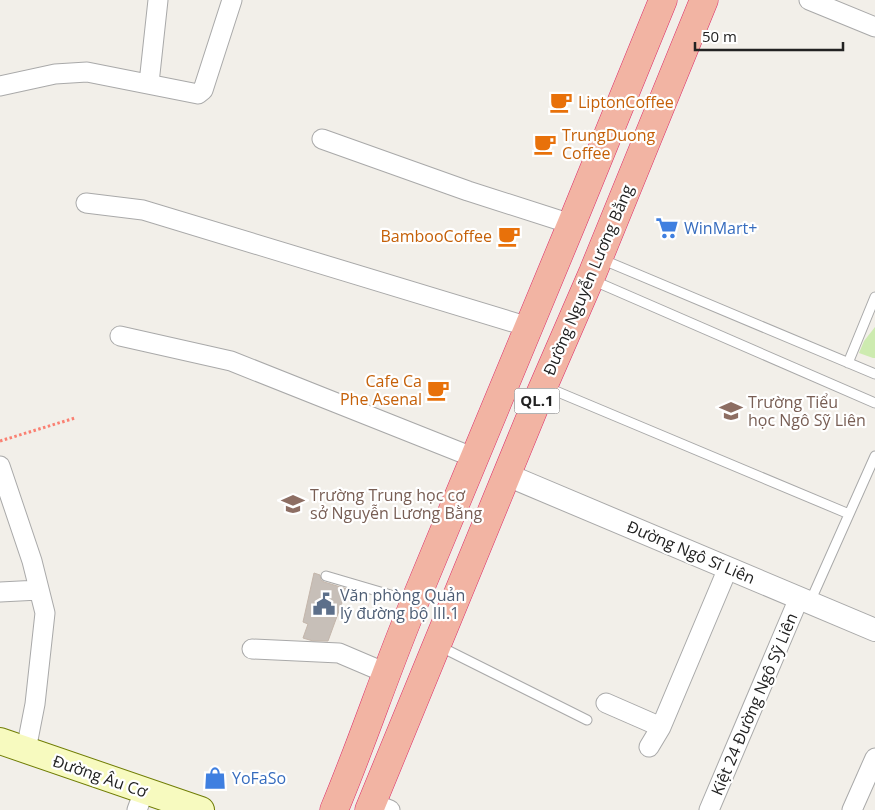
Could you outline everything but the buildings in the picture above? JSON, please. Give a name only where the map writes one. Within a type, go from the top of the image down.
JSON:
[{"type":"highway","name":"QL.1","points":[[334,810],[361,744],[414,602],[558,258],[663,0]]},
{"type":"highway","name":"Đường Nguyễn Lương Bằng","points":[[377,808],[436,645],[594,269],[704,0]]},
{"type":"highway","points":[[558,258],[594,269]]},
{"type":"main road","name":"Đường Âu Cơ","points":[[0,741],[26,750],[140,800],[201,810]]},
{"type":"street","points":[[150,83],[158,0]]},
{"type":"street","points":[[0,86],[72,72],[107,75],[150,83],[194,95],[201,93],[232,0]]},
{"type":"street","points":[[810,0],[875,27]]},
{"type":"street","points":[[322,139],[468,191],[571,224]]},
{"type":"street","points":[[86,203],[143,210],[529,327]]},
{"type":"street","points":[[120,336],[231,361],[475,458]]},
{"type":"street","points":[[0,466],[32,561],[45,613],[34,704],[26,750]]},
{"type":"street","name":"Đường Ngô Sĩ Liên","points":[[507,475],[875,630]]},
{"type":"street","points":[[649,746],[661,727],[728,568]]},
{"type":"street","points":[[0,592],[40,590]]},
{"type":"street","name":"Kiệt 24 Đường Ngô Sỹ Liên","points":[[709,810],[804,600]]},
{"type":"street","points":[[252,649],[339,653],[386,673]]},
{"type":"street","points":[[606,703],[661,727]]},
{"type":"street","points":[[852,810],[875,758]]},
{"type":"lane","points":[[594,269],[875,374]]},
{"type":"lane","points":[[594,269],[875,403]]},
{"type":"lane","points":[[848,363],[875,298]]},
{"type":"lane","points":[[544,386],[849,514]]},
{"type":"lane","points":[[804,600],[849,514],[875,456]]},
{"type":"lane","points":[[326,576],[414,602]]},
{"type":"lane","points":[[436,645],[586,720]]},
{"type":"path","points":[[0,441],[75,418]]},
{"type":"green space","points":[[875,327],[875,358],[873,358],[859,353],[864,341]]},
{"type":"place","name":"LiptonCoffee","points":[[561,102]]},
{"type":"place","name":"TrungDuong Coffee","points":[[545,144]]},
{"type":"place","name":"WinMart+","points":[[667,228]]},
{"type":"place","name":"BambooCoffee","points":[[509,236]]},
{"type":"place","name":"Cafe Ca Phe Asenal","points":[[438,390]]},
{"type":"place","name":"Trường Tiểu học Ngô Sỹ Liên","points":[[731,411]]},
{"type":"place","name":"Trường Trung học cơ sở Nguyễn Lương Bằng","points":[[293,504]]},
{"type":"place","name":"Văn phòng Quản lý đường bộ III.1","points":[[324,604]]},
{"type":"place","name":"YoFaSo","points":[[215,778]]}]
